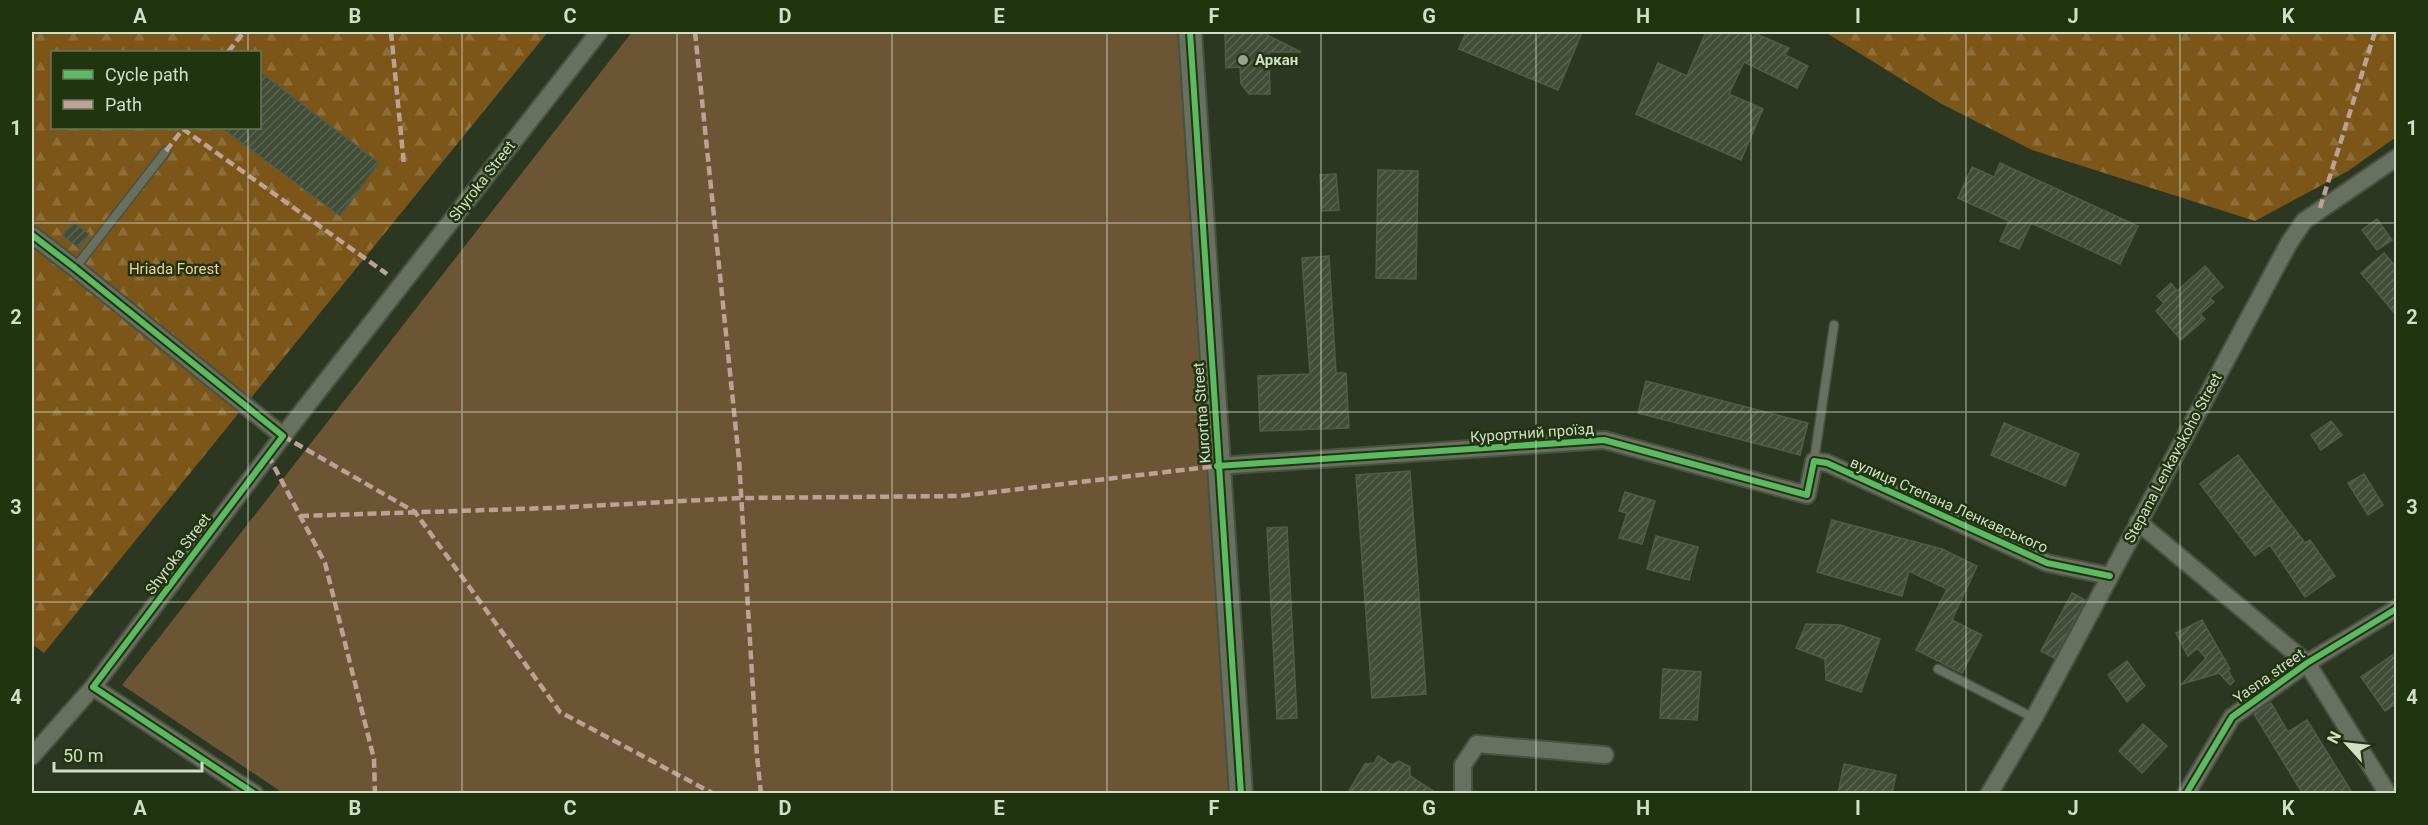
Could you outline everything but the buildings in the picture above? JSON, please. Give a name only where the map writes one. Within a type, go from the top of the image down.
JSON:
[{"type":"main road","name":"Kurortna Street","points":[[1190,32],[1240,794]]},
{"type":"street","name":"Shyroka Street","points":[[32,756],[93,687],[283,436],[599,32]]},
{"type":"street","name":"Stepana Lenkavskoho Street","points":[[1989,794],[2034,718],[2266,284],[2304,220],[2397,158]]},
{"type":"street","points":[[32,235],[283,436]]},
{"type":"street","name":"Курортний проїзд","points":[[1217,466],[1604,440],[1807,495],[1814,461]]},
{"type":"street","name":"вулиця Степана Ленкавського","points":[[1814,461],[1827,463],[2047,563],[2110,576]]},
{"type":"street","points":[[2138,522],[2307,663],[2388,794]]},
{"type":"street","name":"Yasna street","points":[[2186,794],[2232,717],[2307,663],[2397,609]]},
{"type":"street","points":[[93,687],[255,794]]},
{"type":"street","points":[[1463,794],[1463,765],[1477,744],[1605,755]]},
{"type":"lane","points":[[75,268],[166,151]]},
{"type":"lane","name":"Курортний проїзд","points":[[1814,461],[1834,325]]},
{"type":"lane","points":[[1938,669],[2034,718]]},
{"type":"shaded area","points":[[632,32],[1178,32],[1230,793],[283,793],[122,685]]},
{"type":"green space","name":"Hriada Forest","points":[[32,32],[548,32],[44,653],[32,644]]},
{"type":"green space","points":[[1825,32],[2396,32],[2396,137],[2348,171],[2255,221],[2032,150],[1940,103]]},
{"type":"marked path","points":[[229,51],[244,32]]},
{"type":"marked path","points":[[391,32],[404,165]]},
{"type":"marked path","points":[[695,32],[739,460],[761,794]]},
{"type":"marked path","points":[[2320,208],[2375,32]]},
{"type":"marked path","points":[[166,151],[183,129],[387,274]]},
{"type":"marked path","points":[[283,436],[415,512],[560,712],[714,794]]},
{"type":"marked path","points":[[268,455],[325,563],[374,759],[375,794]]},
{"type":"marked path","points":[[300,516],[550,508],[741,498],[960,496],[1217,466]]},
{"type":"cycle path","points":[[1190,32],[1241,794]]},
{"type":"cycle path","points":[[32,235],[283,436],[93,687],[255,794]]},
{"type":"cycle path","points":[[1217,466],[1604,440],[1807,495],[1814,461],[1827,463],[2047,563],[2110,576]]},
{"type":"cycle path","points":[[2186,794],[2232,717],[2307,663],[2396,609]]},
{"type":"place","name":"Аркан","points":[[1243,60]]}]
